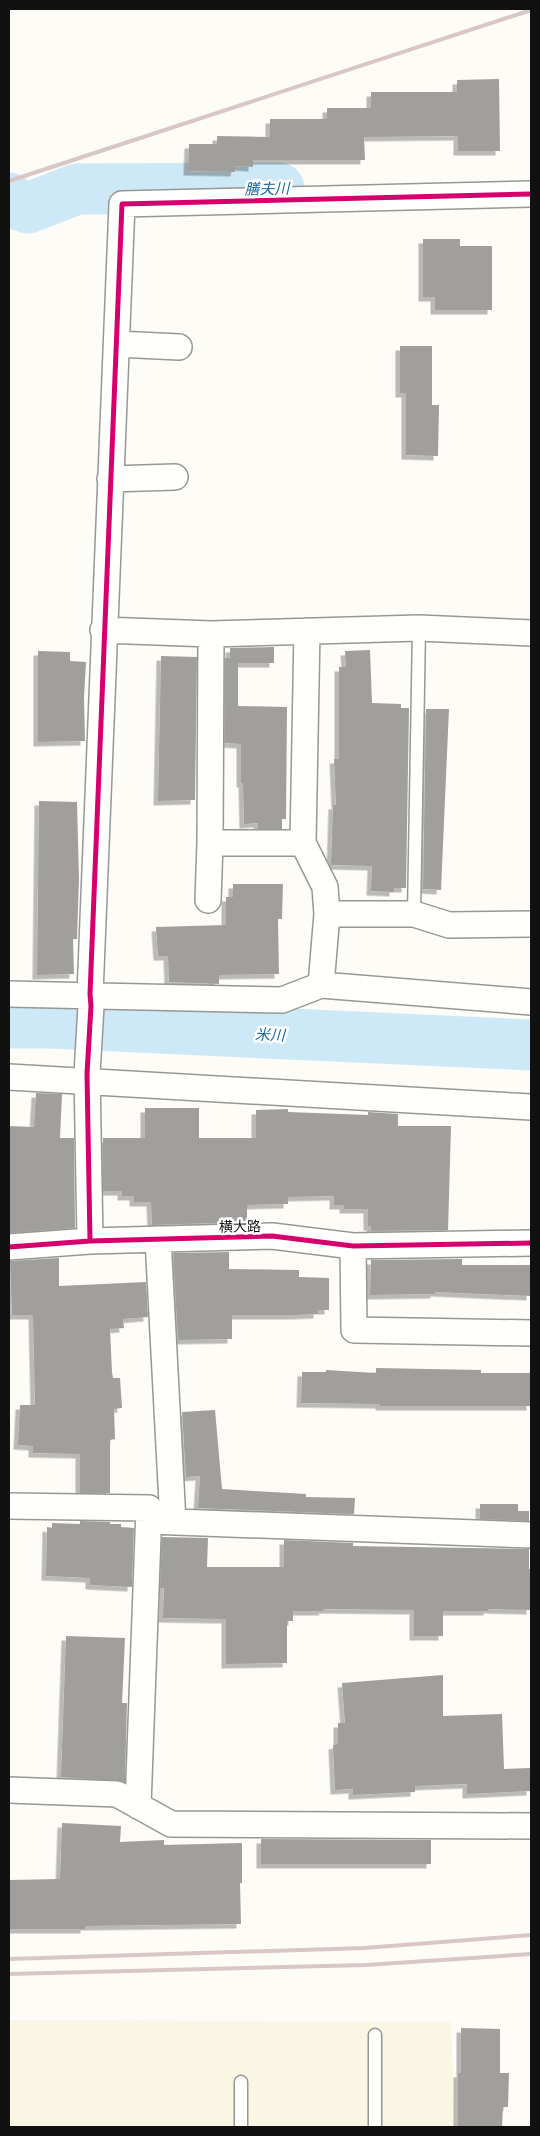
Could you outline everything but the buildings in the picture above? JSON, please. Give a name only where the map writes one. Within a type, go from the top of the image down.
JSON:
[{"type":"street","points":[[90,1241],[88,1078],[90,1000],[122,204],[531,194]]},
{"type":"street","points":[[116,344],[179,347]]},
{"type":"street","points":[[110,479],[175,477]]},
{"type":"street","points":[[104,630],[211,634],[419,628],[531,633]]},
{"type":"street","points":[[307,631],[303,843],[325,887],[327,914],[321,985]]},
{"type":"street","points":[[208,900],[211,634]]},
{"type":"street","points":[[210,843],[303,843]]},
{"type":"street","points":[[327,914],[414,914],[449,924],[531,924]]},
{"type":"street","points":[[9,994],[90,1000],[282,1000],[321,985],[531,1002]]},
{"type":"street","points":[[9,1078],[88,1078],[531,1107]]},
{"type":"street","name":"横大路","points":[[9,1247],[90,1241],[272,1236],[353,1246],[531,1243]]},
{"type":"street","points":[[138,1806],[161,1522],[158,1239]]},
{"type":"street","points":[[353,1246],[354,1330],[531,1332]]},
{"type":"street","points":[[9,1506],[149,1508],[161,1522],[531,1535]]},
{"type":"street","points":[[9,1790],[117,1794],[171,1824],[531,1826]]},
{"type":"lane","points":[[414,914],[419,628]]},
{"type":"lane","points":[[375,2035],[375,2127]]},
{"type":"lane","points":[[241,2082],[241,2127]]},
{"type":"shaded area","points":[[9,2020],[451,2022],[455,2127],[9,2127]]},
{"type":"waterway","name":"膳夫川","points":[[9,198],[11,202],[28,208],[77,189],[279,188]]},
{"type":"waterway","name":"米川","points":[[9,1023],[49,1023],[531,1045]]},
{"type":"railway","points":[[9,181],[531,10]]},
{"type":"railway","points":[[9,1959],[364,1948],[531,1935]]},
{"type":"railway","points":[[9,1974],[366,1965],[531,1954]]},
{"type":"cycle path","points":[[90,1241],[87,1074],[122,204],[531,194]]},
{"type":"cycle path","points":[[9,1247],[90,1241],[272,1236],[353,1246],[531,1243]]}]
